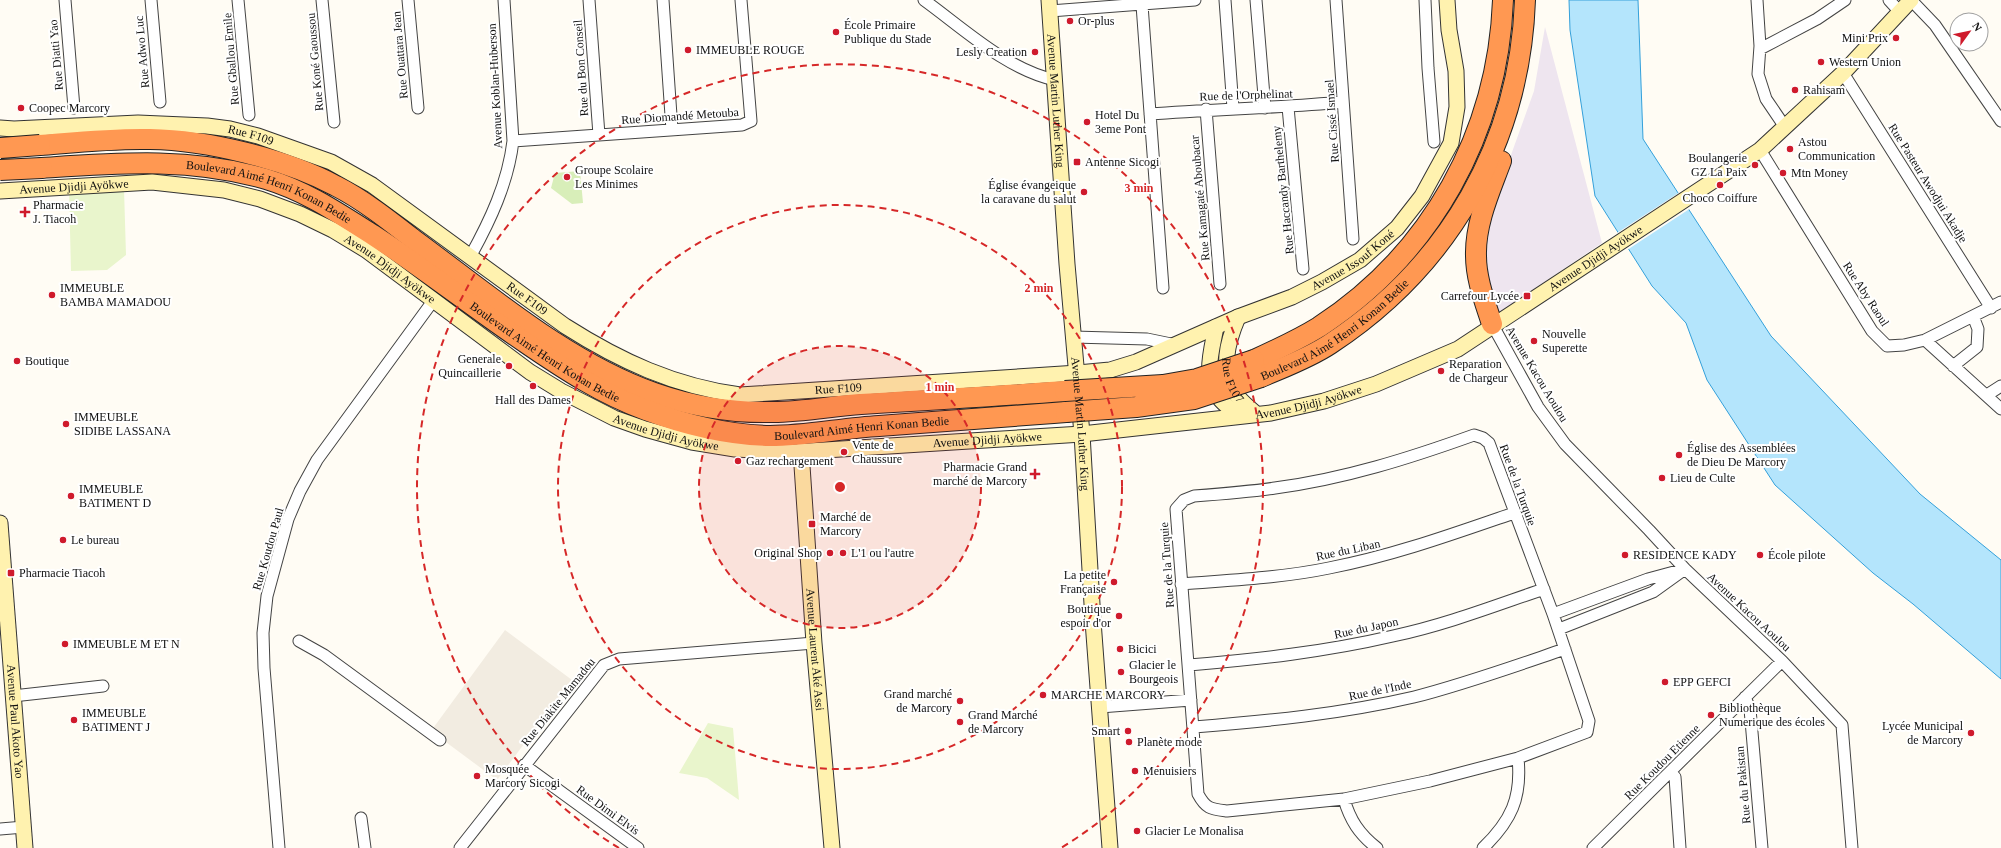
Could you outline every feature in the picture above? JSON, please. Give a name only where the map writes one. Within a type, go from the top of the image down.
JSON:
[{"type":"highway","name":"Boulevard Aimé Henri Konan Bedie","points":[[40,145],[153,139],[208,146],[245,153],[273,160],[306,172],[338,186],[570,352],[655,394],[688,402],[738,411],[773,412],[829,406],[1163,385],[1258,369],[1290,344],[1319,327],[1355,301],[1384,276],[1403,256],[1424,230],[1446,197],[1476,136],[1493,81],[1499,48],[1503,0]]},
{"type":"highway","name":"Boulevard Aimé Henri Konan Bedie","points":[[0,170],[133,162],[169,163],[241,172],[300,191],[326,204],[388,245],[508,331],[587,383],[648,411],[706,428],[771,436],[846,428],[1136,407],[1194,399],[1258,369],[1329,345],[1392,296],[1418,269],[1440,243],[1462,210],[1497,144],[1514,86],[1521,51],[1525,0]]},
{"type":"highway","points":[[1492,324],[1480,285],[1476,256],[1478,236],[1485,204],[1508,139],[1506,116]]},
{"type":"highway","points":[[5,133],[40,145]]},
{"type":"highway","points":[[0,148],[40,145]]},
{"type":"street","name":"Rue Diatti Yao","points":[[65,0],[74,108]]},
{"type":"street","name":"Rue Adwo Luc","points":[[151,0],[160,102]]},
{"type":"street","name":"Rue Gballou Emile","points":[[238,0],[249,115]]},
{"type":"street","name":"Rue Koné Gaoussou","points":[[322,0],[334,122]]},
{"type":"street","name":"Rue Ouattara Jean","points":[[408,0],[418,108]]},
{"type":"street","name":"Avenue Koblan-Huberson","points":[[470,258],[495,208],[511,160],[513,141],[504,0]]},
{"type":"street","name":"Rue du Bon Conseil","points":[[589,0],[599,135]]},
{"type":"street","points":[[663,0],[672,130]]},
{"type":"street","name":"Rue Diomandé Metouba","points":[[513,141],[742,125],[751,121],[741,0]]},
{"type":"street","points":[[924,0],[1013,65],[1039,76],[1055,80]]},
{"type":"street","points":[[1050,6],[1139,4],[1195,0]]},
{"type":"street","points":[[1225,0],[1233,108]]},
{"type":"street","points":[[1256,0],[1265,108]]},
{"type":"street","name":"Rue Cissé Ismael","points":[[1336,0],[1353,239]]},
{"type":"street","points":[[1426,0],[1428,68],[1434,142]]},
{"type":"street","name":"Avenue Issouf Koné","points":[[1078,373],[1110,370],[1136,362],[1238,317],[1292,297],[1360,260],[1397,228],[1422,196],[1450,143],[1457,107],[1456,71],[1449,30],[1448,0]]},
{"type":"street","points":[[1757,0],[1760,49],[1758,74],[1766,99],[1785,127]]},
{"type":"street","points":[[1760,49],[1817,19],[1846,0]]},
{"type":"street","points":[[1889,0],[1900,12]]},
{"type":"street","points":[[1910,0],[1935,25],[2001,121]]},
{"type":"street","name":"Avenue Djidji Ayökwe","points":[[0,191],[152,182],[224,190],[260,199],[300,214],[333,230],[366,250],[530,372],[561,391],[614,418],[645,429],[692,442],[735,449],[802,451],[1082,434],[1271,413],[1324,401],[1376,384],[1458,348],[1492,324],[1608,252],[1760,150],[1843,73],[1910,0]]},
{"type":"street","points":[[1139,4],[1150,114],[1163,288]]},
{"type":"street","name":"Avenue Martin Luther King","points":[[1050,6],[1067,264],[1078,373],[1110,848]]},
{"type":"street","name":"Rue Pasteur Awodjui Akadje","points":[[1843,73],[1991,308]]},
{"type":"street","name":"Rue de l'Orphelinat","points":[[1150,114],[1206,109],[1288,107],[1343,102]]},
{"type":"street","name":"Rue Haccandy Barthelemy","points":[[1288,107],[1303,269]]},
{"type":"street","name":"Rue Kamagaté Aboubacar","points":[[1206,109],[1220,284]]},
{"type":"street","name":"Rue F109","points":[[5,133],[138,123],[180,123],[230,129],[258,136],[331,162],[372,185],[565,326],[617,357],[657,375],[720,392],[740,395],[1078,373]]},
{"type":"street","points":[[5,133],[1,154],[4,165],[24,189]]},
{"type":"street","name":"Rue Aby Raoul","points":[[1760,150],[1872,331],[1887,346],[1904,345],[1925,340],[2001,302]]},
{"type":"street","name":"Rue Koudou Paul","points":[[279,848],[264,668],[263,633],[267,596],[288,519],[300,491],[317,460],[433,301]]},
{"type":"street","points":[[1954,366],[1977,347],[1978,328],[1973,316]]},
{"type":"street","name":"Rue F107","points":[[1238,317],[1230,337],[1225,358],[1229,379],[1236,395],[1256,414]]},
{"type":"street","name":"Avenue Kacou Aoulou","points":[[1492,324],[1538,407],[1565,444],[1685,569],[1782,661],[1842,725],[1852,848]]},
{"type":"street","name":"Rue F107","points":[[1216,327],[1209,372],[1212,384],[1219,398],[1238,416]]},
{"type":"street","points":[[1074,337],[1147,339],[1177,345]]},
{"type":"street","points":[[1925,340],[2001,409]]},
{"type":"street","points":[[1987,395],[2001,386]]},
{"type":"street","name":"Rue de la Turquie","points":[[1474,435],[1483,438],[1489,443],[1514,513],[1559,629],[1588,721],[1587,732],[1518,758],[1430,781],[1344,799],[1227,811],[1211,809],[1203,803],[1198,794],[1176,509],[1184,500],[1194,496],[1276,488],[1361,471],[1419,454],[1474,435]]},
{"type":"street","name":"Avenue Laurent Aké Assi","points":[[802,451],[814,643],[832,848]]},
{"type":"street","name":"Rue du Liban","points":[[1181,584],[1327,569],[1384,555],[1445,537],[1514,513]]},
{"type":"street","name":"Avenue Paul Akoto Yao","points":[[0,523],[25,848]]},
{"type":"street","points":[[1553,614],[1648,579],[1685,569]]},
{"type":"street","points":[[1559,629],[1653,592],[1685,569]]},
{"type":"street","name":"Rue du Japon","points":[[1189,665],[1304,654],[1394,636],[1463,617],[1544,589]]},
{"type":"street","points":[[299,641],[324,655],[440,740]]},
{"type":"street","name":"Rue Diakite Mamadou","points":[[460,848],[604,665],[610,661],[619,658],[814,643]]},
{"type":"street","name":"Rue de l'Inde","points":[[1194,727],[1287,720],[1367,707],[1450,687],[1565,649]]},
{"type":"street","name":"Rue Koudou Etienne","points":[[1597,846],[1782,661]]},
{"type":"street","points":[[14,696],[103,686]]},
{"type":"street","name":"Rue du Pakistan","points":[[1745,697],[1750,709],[1762,848]]},
{"type":"street","points":[[1100,708],[1191,700]]},
{"type":"street","points":[[1483,848],[1498,833],[1512,811],[1519,792],[1518,758]]},
{"type":"street","name":"Rue Dimi Elvis","points":[[524,765],[638,848]]},
{"type":"street","points":[[1670,772],[1675,776],[1680,848]]},
{"type":"street","points":[[1344,799],[1348,815],[1358,831],[1377,848]]},
{"type":"street","points":[[361,818],[365,848]]},
{"type":"street","points":[[0,829],[24,827]]},
{"type":"shaded area","points":[[1545,27],[1602,243],[1494,316],[1486,284],[1484,237],[1502,180],[1534,91]]},
{"type":"shaded area","points":[[505,630],[572,680],[497,780],[431,731]]},
{"type":"green space","name":"Groupe Scolaire Les Minimes","points":[[580,171],[583,203],[572,204],[551,188],[555,173]]},
{"type":"green space","points":[[124,189],[126,255],[107,270],[71,271],[69,190]]},
{"type":"green space","points":[[708,723],[733,728],[739,800],[707,778],[679,773]]},
{"type":"water","points":[[1569,0],[1638,0],[1643,139],[1771,336],[1920,494],[2001,560],[2001,679],[1913,604],[1873,573],[1775,485],[1707,380],[1686,323],[1652,286],[1595,196],[1570,30]]},
{"type":"pier","points":[[1680,192],[1691,208],[1627,250],[1617,233]]},
{"type":"place","name":"Or-plus","points":[[1070,21]]},
{"type":"place","name":"École Primaire Publique du Stade","points":[[836,32]]},
{"type":"place","name":"Mini Prix","points":[[1896,38]]},
{"type":"place","name":"IMMEUBLE ROUGE","points":[[688,50]]},
{"type":"place","name":"Lesly Creation","points":[[1035,52]]},
{"type":"place","name":"Western Union","points":[[1821,62]]},
{"type":"place","name":"Rahisam","points":[[1795,90]]},
{"type":"place","name":"Coopec Marcory","points":[[21,108]]},
{"type":"place","name":"Hotel Du 3eme Pont","points":[[1087,122]]},
{"type":"place","name":"Astou Communication","points":[[1790,149]]},
{"type":"place","name":"Antenne Sicogi","points":[[1077,162]]},
{"type":"place","name":"Boulangerie GZ La Paix","points":[[1755,165]]},
{"type":"place","name":"Mtn Money","points":[[1783,173]]},
{"type":"place","name":"Groupe Scolaire Les Minimes","points":[[567,177]]},
{"type":"place","name":"Choco Coiffure","points":[[1720,185]]},
{"type":"place","name":"Église évangeique la caravane du salut","points":[[1084,192]]},
{"type":"place","name":"Pharmacie J. Tiacoh","points":[[25,212]]},
{"type":"place","name":"IMMEUBLE BAMBA MAMADOU","points":[[52,295]]},
{"type":"place","name":"Carrefour Lycée","points":[[1527,296]]},
{"type":"place","name":"Nouvelle Superette","points":[[1534,341]]},
{"type":"place","name":"Boutique","points":[[17,361]]},
{"type":"place","name":"Generale Quincaillerie","points":[[509,366]]},
{"type":"place","name":"Reparation de Chargeur","points":[[1441,371]]},
{"type":"place","name":"Hall des Dames","points":[[533,386]]},
{"type":"place","name":"IMMEUBLE SIDIBE LASSANA","points":[[66,424]]},
{"type":"place","name":"Vente de Chaussure","points":[[844,452]]},
{"type":"place","name":"Église des Assemblées de Dieu De Marcory","points":[[1679,455]]},
{"type":"place","name":"Gaz rechargement","points":[[738,461]]},
{"type":"place","name":"Pharmacie Grand marché de Marcory","points":[[1035,474]]},
{"type":"place","name":"Lieu de Culte","points":[[1662,478]]},
{"type":"place","name":"IMMEUBLE BATIMENT D","points":[[71,496]]},
{"type":"place","name":"Marché de Marcory","points":[[812,524]]},
{"type":"place","name":"Le bureau","points":[[63,540]]},
{"type":"place","name":"Original Shop","points":[[830,553]]},
{"type":"place","name":"L'1 ou l'autre","points":[[843,553]]},
{"type":"place","name":"RESIDENCE KADY","points":[[1625,555]]},
{"type":"place","name":"École pilote","points":[[1760,555]]},
{"type":"place","name":"Pharmacie Tiacoh","points":[[11,573]]},
{"type":"place","name":"La petite Française","points":[[1114,582]]},
{"type":"place","name":"Boutique espoir d'or","points":[[1119,616]]},
{"type":"place","name":"IMMEUBLE M ET N","points":[[65,644]]},
{"type":"place","name":"Bicici","points":[[1120,649]]},
{"type":"place","name":"Glacier le Bourgeois","points":[[1121,672]]},
{"type":"place","name":"EPP GEFCI","points":[[1665,682]]},
{"type":"place","name":"MARCHE MARCORY","points":[[1043,695]]},
{"type":"place","name":"Grand marché de Marcory","points":[[960,701]]},
{"type":"place","name":"Bibliothèque Numerique des écoles","points":[[1711,715]]},
{"type":"place","name":"IMMEUBLE BATIMENT J","points":[[74,720]]},
{"type":"place","name":"Grand Marché de Marcory","points":[[960,722]]},
{"type":"place","name":"Smart","points":[[1128,731]]},
{"type":"place","name":"Lycée Municipal de Marcory","points":[[1971,733]]},
{"type":"place","name":"Planète mode","points":[[1129,742]]},
{"type":"place","name":"Menuisiers","points":[[1135,771]]},
{"type":"place","name":"Mosquée Marcory Sicogi","points":[[477,776]]},
{"type":"place","name":"Glacier Le Monalisa","points":[[1137,831]]}]
